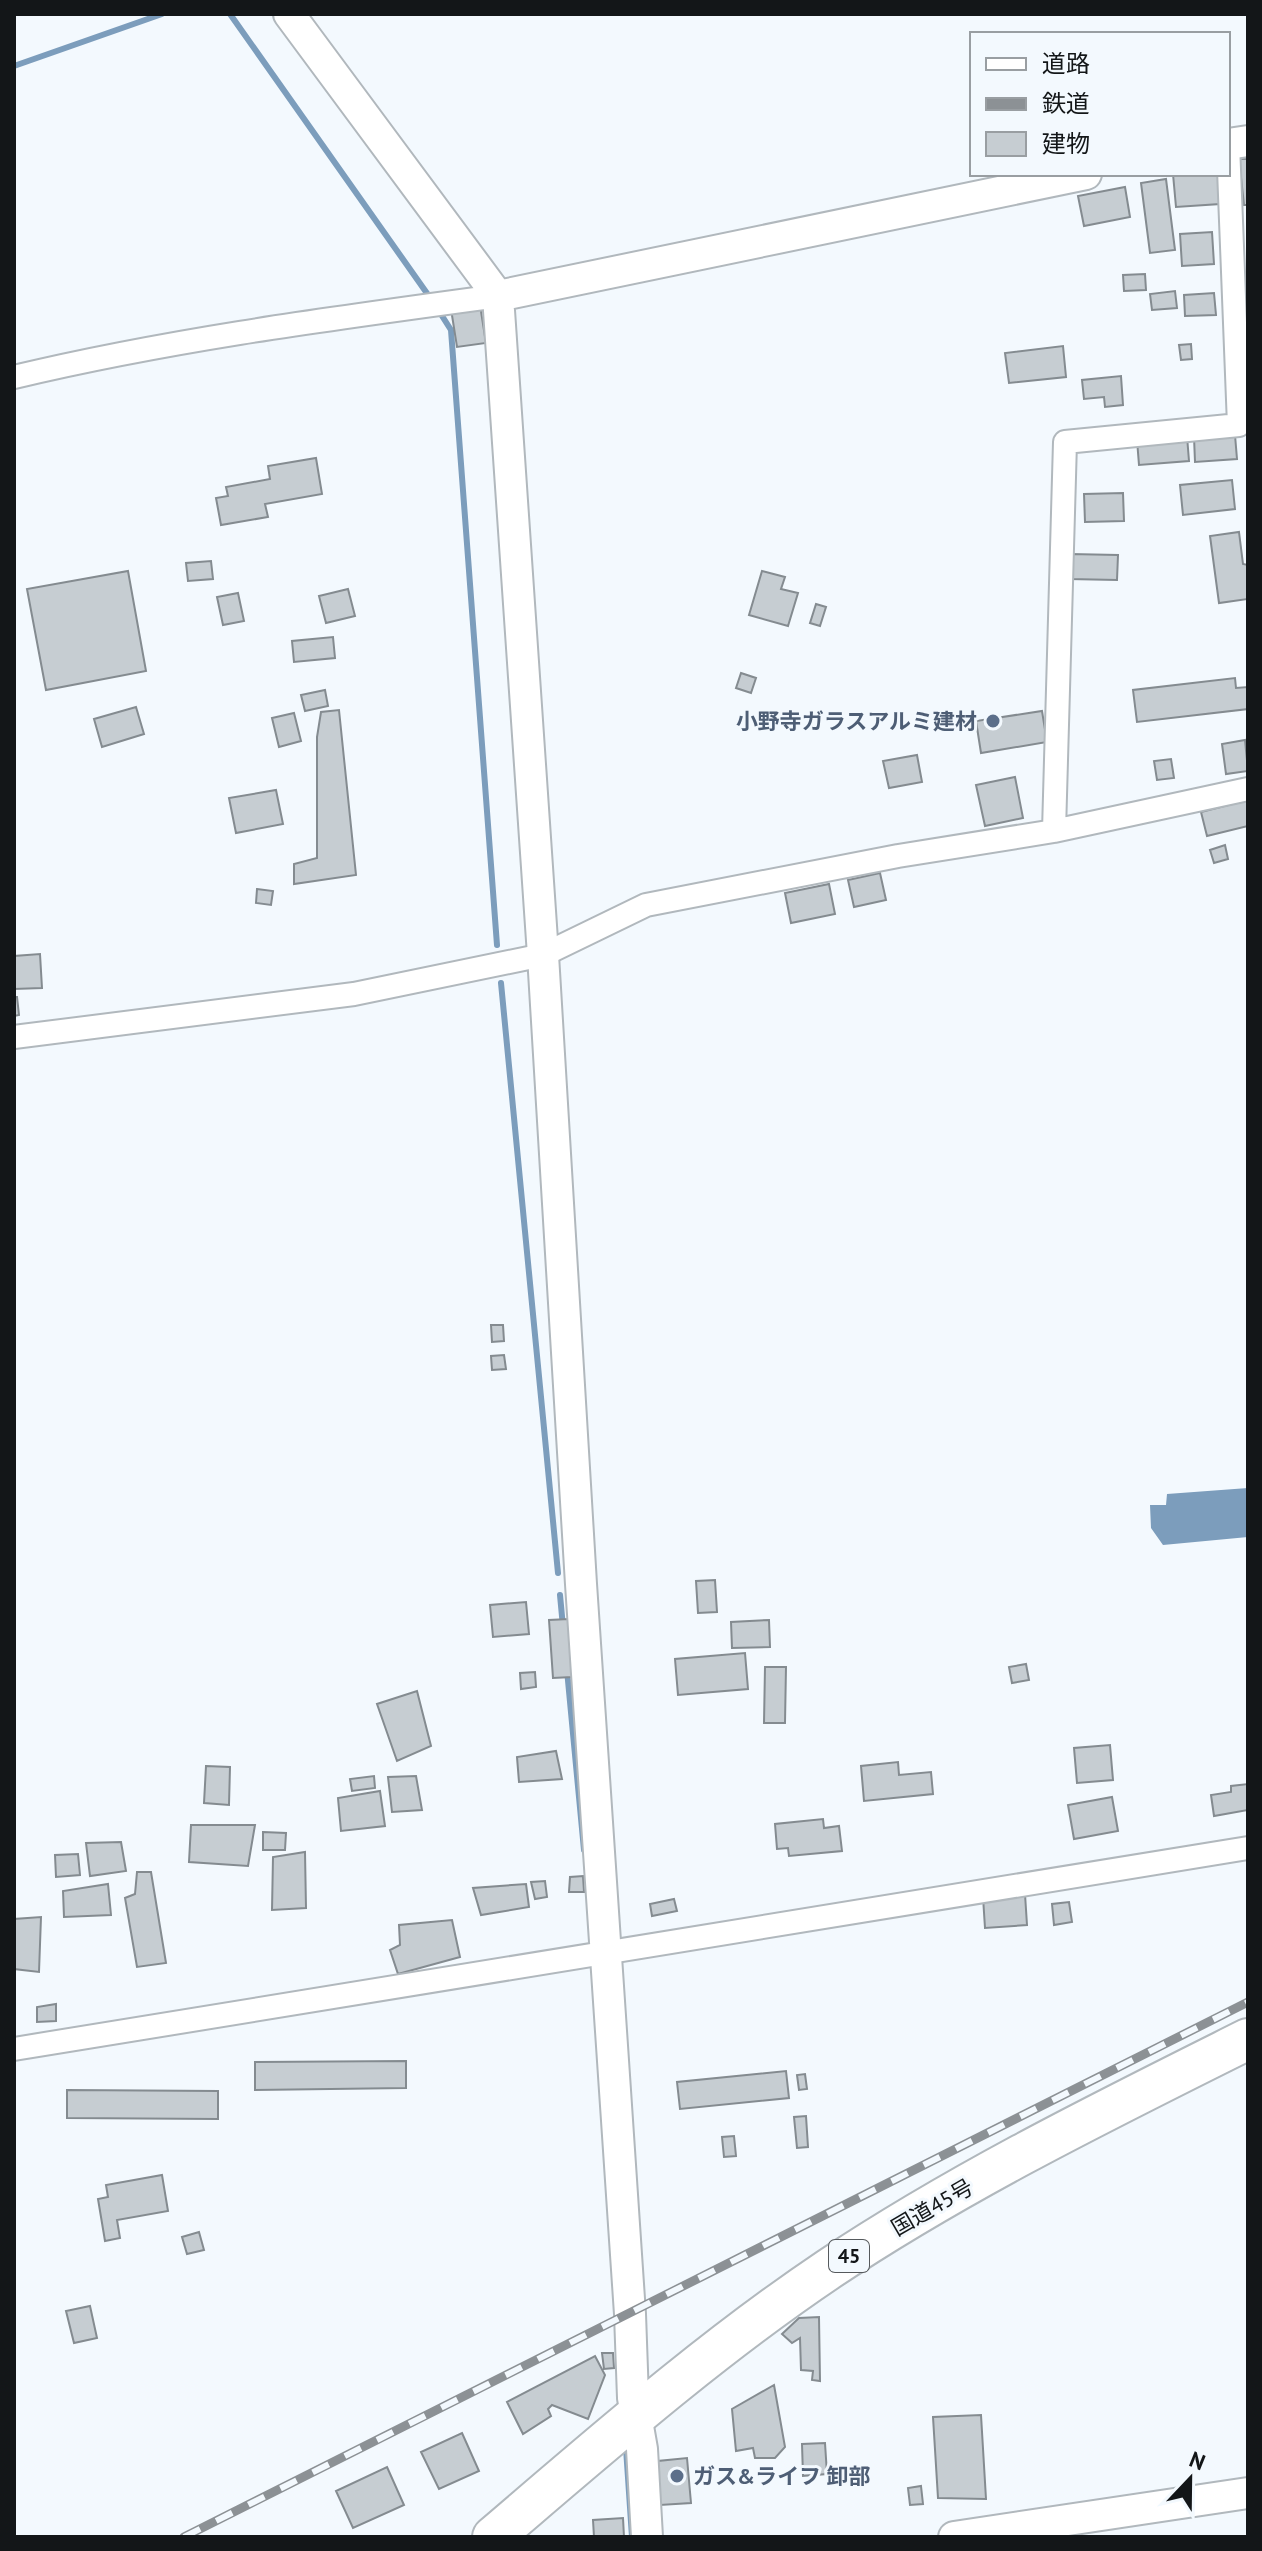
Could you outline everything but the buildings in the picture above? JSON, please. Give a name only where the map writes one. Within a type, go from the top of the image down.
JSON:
[{"type":"highway","name":"国道45号","points":[[493,2537],[636,2415],[751,2324],[828,2269],[902,2222],[1095,2116],[1248,2039]]},
{"type":"street","points":[[289,14],[498,296],[636,2415],[642,2449],[647,2537]]},
{"type":"street","points":[[14,377],[63,365],[278,326],[498,296],[1076,176]]},
{"type":"street","points":[[1054,831],[1065,442],[1239,425],[1229,176]]},
{"type":"street","points":[[14,1037],[354,994],[543,955],[646,905],[898,856],[1054,831],[1248,789]]},
{"type":"street","points":[[14,2049],[1248,1848]]},
{"type":"street","points":[[954,2537],[1248,2493]]},
{"type":"water","points":[[1248,1488],[1248,1537],[1163,1545],[1151,1528],[1150,1505],[1166,1505],[1167,1494]]},
{"type":"waterway","points":[[14,66],[162,14]]},
{"type":"waterway","points":[[230,14],[431,299]]},
{"type":"waterway","points":[[437,308],[451,330],[497,945]]},
{"type":"waterway","points":[[501,983],[558,1573]]},
{"type":"waterway","points":[[560,1595],[563,1627]]},
{"type":"waterway","points":[[567,1670],[584,1850]]},
{"type":"waterway","points":[[626,2448],[632,2537]]},
{"type":"railway","points":[[184,2537],[1248,2002]]},
{"type":"place","name":"小野寺ガラスアルミ建材","points":[[993,721]]},
{"type":"place","name":"ガス&ライフ 卸部","points":[[677,2476]]}]
